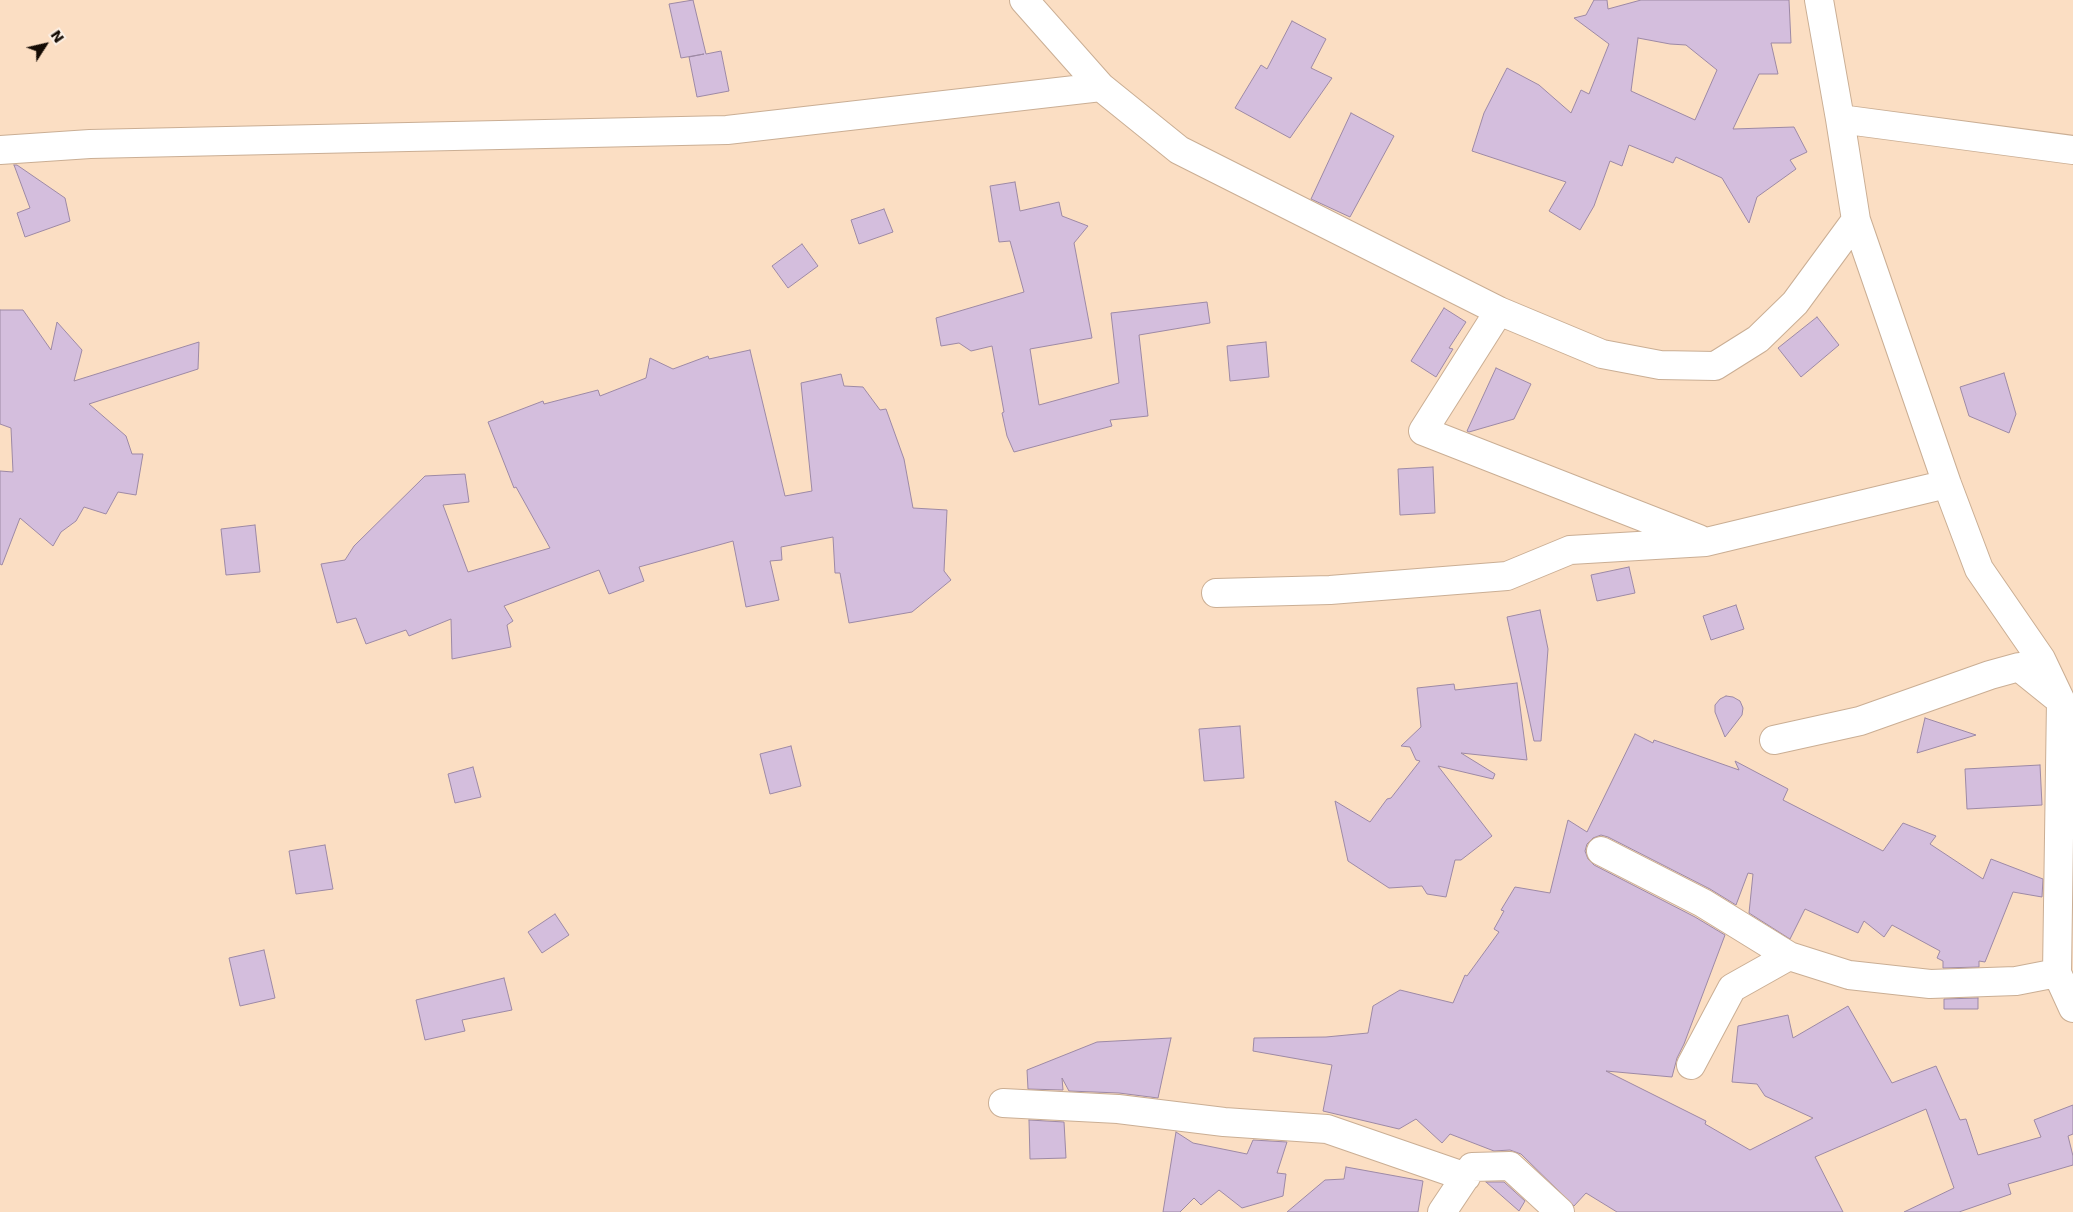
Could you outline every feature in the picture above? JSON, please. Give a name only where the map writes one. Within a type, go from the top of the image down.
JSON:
[{"type":"street","points":[[1024,0],[1100,87],[1179,150],[1499,311],[1602,354],[1660,365],[1715,366],[1758,339],[1795,304],[1856,220]]},
{"type":"street","points":[[1819,0],[1856,220],[1947,484],[1980,569],[2041,659],[2067,704],[2057,973],[2073,1008]]},
{"type":"street","points":[[0,150],[90,144],[727,130],[1100,87]]},
{"type":"street","points":[[1840,119],[2073,150]]},
{"type":"street","points":[[1499,311],[1423,432],[1706,542]]},
{"type":"street","points":[[1216,593],[1330,590],[1507,576],[1570,550],[1706,542],[1947,484]]},
{"type":"street","points":[[1774,740],[1860,721],[1990,675],[2019,667],[2067,704]]},
{"type":"street","points":[[1601,850],[1703,902],[1789,956],[1849,975],[1930,984],[2016,982],[2057,973]]},
{"type":"street","points":[[1691,1065],[1732,988],[1789,956]]},
{"type":"street","points":[[1002,1103],[1118,1109],[1224,1122],[1327,1129],[1466,1177]]},
{"type":"street","points":[[1442,1212],[1472,1167],[1510,1166],[1560,1212]]},
{"type":"building","points":[[693,0],[706,54],[721,51],[729,91],[697,97],[689,57],[704,54],[681,58],[669,4]]},
{"type":"building","points":[[1594,0],[1607,0],[1608,9],[1641,0],[1789,0],[1791,43],[1771,43],[1778,74],[1759,74],[1733,129],[1794,127],[1807,152],[1790,160],[1796,169],[1757,197],[1749,223],[1722,178],[1676,157],[1673,163],[1629,145],[1622,166],[1610,161],[1594,206],[1580,230],[1549,211],[1566,182],[1472,151],[1484,113],[1507,68],[1539,85],[1571,113],[1581,90],[1589,94],[1609,44],[1574,18],[1586,15]],"holes":[[[1638,38],[1686,45],[1717,70],[1695,120],[1631,91]]]},
{"type":"building","points":[[1292,21],[1326,39],[1311,68],[1332,78],[1290,138],[1235,108],[1261,65],[1267,69]]},
{"type":"building","points":[[1351,113],[1394,136],[1350,217],[1311,199]]},
{"type":"building","points":[[14,165],[17,165],[65,198],[70,221],[25,237],[17,213],[30,208]]},
{"type":"building","points":[[1015,182],[1020,211],[1059,202],[1062,216],[1088,226],[1074,243],[1092,338],[1030,349],[1039,405],[1119,383],[1111,313],[1207,302],[1210,323],[1139,335],[1148,416],[1110,420],[1112,426],[1014,452],[1007,436],[1002,413],[1004,412],[992,346],[971,351],[959,343],[941,346],[936,318],[1024,292],[1010,241],[999,242],[990,186]]},
{"type":"building","points":[[884,209],[893,232],[859,244],[851,220]]},
{"type":"building","points":[[802,244],[818,266],[788,288],[772,266]]},
{"type":"building","points":[[1444,308],[1466,322],[1449,348],[1453,349],[1436,377],[1411,361]]},
{"type":"building","points":[[0,310],[23,310],[51,350],[57,322],[82,350],[74,381],[199,342],[198,369],[89,404],[126,436],[132,454],[143,454],[136,495],[118,492],[106,514],[84,507],[76,521],[61,532],[53,546],[20,518],[2,565],[0,564],[0,471],[13,472],[11,428],[0,424]]},
{"type":"building","points":[[1817,317],[1839,345],[1801,377],[1778,348]]},
{"type":"building","points":[[1266,342],[1269,377],[1230,381],[1227,346]]},
{"type":"building","points":[[750,350],[785,496],[812,491],[801,383],[841,374],[844,386],[863,387],[880,410],[886,409],[904,459],[913,508],[947,510],[944,571],[951,580],[912,612],[849,623],[840,573],[835,573],[833,537],[781,547],[782,560],[770,561],[779,600],[746,607],[733,541],[639,567],[644,581],[609,594],[599,570],[504,606],[513,621],[507,625],[511,647],[452,659],[451,619],[409,636],[406,630],[366,644],[356,618],[337,623],[321,564],[345,560],[354,546],[425,476],[465,474],[469,502],[443,505],[468,572],[550,548],[516,487],[514,488],[488,422],[543,401],[544,404],[598,390],[600,396],[646,378],[650,358],[673,369],[708,356],[709,359]]},
{"type":"building","points":[[1496,368],[1531,384],[1514,419],[1469,432],[1467,431]]},
{"type":"building","points":[[2004,373],[2016,414],[2009,433],[1969,416],[1960,387]]},
{"type":"building","points":[[1433,467],[1435,513],[1400,515],[1398,469]]},
{"type":"building","points":[[255,525],[260,572],[226,575],[221,529]]},
{"type":"building","points":[[1629,567],[1635,593],[1597,601],[1591,575]]},
{"type":"building","points":[[1736,605],[1744,629],[1711,640],[1703,616]]},
{"type":"building","points":[[1540,610],[1548,649],[1541,741],[1534,741],[1507,617]]},
{"type":"building","points":[[1517,683],[1527,760],[1461,753],[1495,774],[1493,779],[1438,766],[1492,836],[1461,860],[1455,860],[1446,897],[1427,894],[1422,886],[1389,888],[1348,861],[1335,801],[1370,822],[1420,761],[1416,760],[1410,747],[1401,746],[1421,727],[1417,688],[1454,684],[1455,690]]},
{"type":"building","points":[[1726,696],[1740,701],[1743,708],[1742,715],[1725,737],[1715,712],[1715,705]]},
{"type":"building","points":[[1925,718],[1976,735],[1917,753]]},
{"type":"building","points":[[1240,726],[1244,778],[1204,781],[1199,729]]},
{"type":"building","points":[[1635,734],[1653,743],[1654,740],[1739,770],[1735,761],[1788,789],[1783,800],[1883,851],[1903,823],[1936,836],[1930,844],[1983,879],[1991,859],[2043,879],[2042,897],[2013,892],[1985,962],[1979,961],[1979,967],[1943,968],[1943,961],[1937,958],[1940,951],[1892,925],[1884,937],[1864,921],[1858,933],[1805,909],[1790,939],[1749,913],[1753,874],[1748,873],[1736,905],[1710,889],[1608,837],[1601,835],[1593,838],[1587,844],[1585,851],[1588,859],[1594,865],[1695,917],[1725,935],[1677,1058],[1672,1077],[1606,1071],[1706,1121],[1705,1124],[1750,1150],[1813,1118],[1765,1096],[1757,1084],[1732,1082],[1738,1026],[1788,1015],[1793,1038],[1848,1006],[1892,1083],[1936,1066],[1960,1120],[1966,1119],[1978,1155],[2041,1137],[2034,1120],[2073,1105],[2073,1134],[2068,1136],[2073,1156],[2073,1165],[2008,1184],[2011,1194],[1959,1212],[1904,1212],[1954,1188],[1926,1109],[1815,1157],[1843,1212],[1617,1212],[1586,1193],[1574,1206],[1521,1154],[1510,1150],[1494,1151],[1450,1134],[1442,1143],[1416,1119],[1399,1129],[1323,1111],[1332,1065],[1253,1051],[1254,1038],[1326,1037],[1368,1033],[1373,1006],[1400,990],[1453,1003],[1465,975],[1467,976],[1499,932],[1494,929],[1504,911],[1501,910],[1515,887],[1550,893],[1568,820],[1587,832]]},
{"type":"building","points":[[791,746],[801,786],[770,794],[760,754]]},
{"type":"building","points":[[2040,765],[2042,805],[1967,809],[1965,769]]},
{"type":"building","points":[[473,767],[481,797],[455,803],[448,774]]},
{"type":"building","points":[[325,845],[333,889],[296,894],[289,851]]},
{"type":"building","points":[[555,914],[569,935],[542,953],[528,932]]},
{"type":"building","points":[[264,950],[275,998],[240,1006],[229,958]]},
{"type":"building","points":[[504,978],[512,1010],[462,1020],[465,1031],[425,1040],[416,1000]]},
{"type":"building","points":[[1978,998],[1978,1009],[1944,1009],[1944,999]]},
{"type":"building","points":[[1171,1038],[1158,1098],[1119,1093],[1069,1091],[1062,1078],[1063,1090],[1028,1089],[1027,1070],[1097,1042]]},
{"type":"building","points":[[1029,1120],[1064,1122],[1066,1158],[1030,1159]]},
{"type":"building","points":[[1176,1132],[1193,1143],[1247,1154],[1253,1140],[1287,1142],[1277,1173],[1286,1174],[1283,1196],[1242,1208],[1219,1190],[1201,1205],[1194,1198],[1180,1212],[1163,1212]]},
{"type":"building","points":[[1346,1167],[1423,1181],[1418,1212],[1287,1212],[1325,1180],[1344,1179]]},
{"type":"building","points":[[1486,1182],[1504,1182],[1525,1201],[1519,1211]]}]
